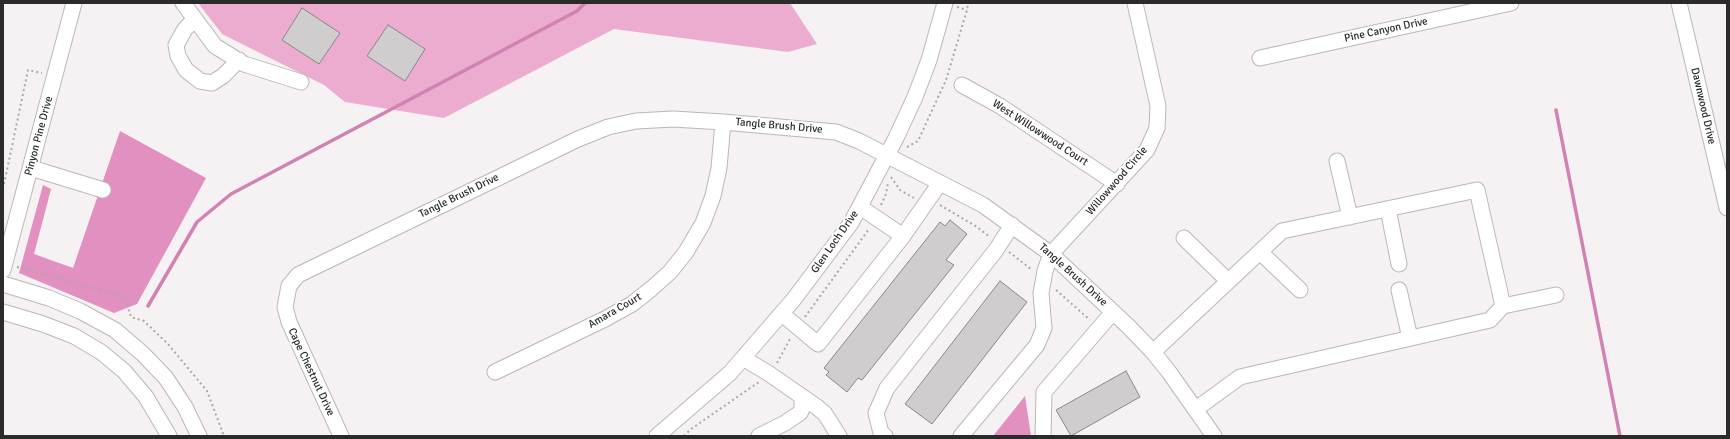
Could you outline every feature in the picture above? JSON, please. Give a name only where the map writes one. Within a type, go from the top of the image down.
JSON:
[{"type":"street","name":"Pinyon Pine Drive","points":[[3,270],[74,3]]},
{"type":"street","points":[[183,3],[215,46],[244,64],[301,82]]},
{"type":"street","name":"Glen Loch Drive","points":[[657,436],[730,373],[782,314],[837,244],[860,207],[887,156],[921,82],[929,60],[945,3]]},
{"type":"street","name":"Willowwood Circle","points":[[1051,254],[1147,150],[1157,128],[1158,106],[1135,3]]},
{"type":"street","name":"Pine Canyon Drive","points":[[1260,58],[1511,3]]},
{"type":"street","name":"Dawnwood Drive","points":[[1679,3],[1727,208]]},
{"type":"street","points":[[194,19],[185,29],[176,45],[178,56],[186,70],[200,81],[212,83],[224,76],[239,60]]},
{"type":"street","name":"West Willowwood Court","points":[[962,85],[1000,106],[1117,184]]},
{"type":"street","name":"Tangle Brush Drive","points":[[285,307],[289,286],[298,275],[578,139],[608,127],[636,121],[673,119],[836,132],[859,141],[983,205],[1051,254],[1153,352],[1196,409],[1214,436]]},
{"type":"street","name":"Amara Court","points":[[495,372],[632,304],[652,289],[670,272],[686,252],[703,223],[713,196],[719,168],[723,122]]},
{"type":"street","points":[[1337,161],[1350,217]]},
{"type":"street","points":[[30,168],[103,190]]},
{"type":"street","points":[[782,314],[818,344],[903,236],[940,183]]},
{"type":"street","points":[[1153,352],[1282,231],[1477,190],[1504,306]]},
{"type":"street","points":[[860,207],[903,236]]},
{"type":"street","points":[[1388,209],[1400,264]]},
{"type":"street","points":[[885,436],[881,433],[876,413],[887,388],[996,250],[1012,225]]},
{"type":"street","points":[[1184,238],[1228,281]]},
{"type":"street","points":[[1260,252],[1300,290]]},
{"type":"street","points":[[960,436],[1037,345],[1044,328],[1041,294],[1051,254]]},
{"type":"street","points":[[3,284],[48,298],[80,311],[116,330],[143,354],[166,378],[185,407],[199,436]]},
{"type":"street","points":[[1399,290],[1410,338]]},
{"type":"street","points":[[1196,409],[1240,376],[1490,320],[1504,306],[1556,295]]},
{"type":"street","name":"Cape Chestnut Drive","points":[[285,307],[293,333],[341,436]]},
{"type":"street","points":[[3,312],[43,324],[74,336],[101,352],[124,371],[146,397],[163,423],[169,436]]},
{"type":"street","points":[[1043,436],[1044,392],[1113,312]]},
{"type":"street","points":[[743,358],[768,373],[825,414],[840,436]]},
{"type":"street","points":[[759,436],[785,423],[800,413],[802,409],[802,397]]},
{"type":"path","points":[[3,189],[28,70],[54,76]]},
{"type":"shaded area","points":[[198,3],[790,3],[817,44],[788,52],[614,29],[444,118],[345,102],[324,85],[222,34]]},
{"type":"shaded area","points":[[120,131],[206,178],[137,304],[114,313],[19,273],[43,185],[51,189],[34,254],[73,268]]},
{"type":"shaded area","points":[[1025,396],[1031,436],[993,436]]},
{"type":"building","points":[[302,8],[340,33],[319,64],[282,40]]},
{"type":"building","points":[[388,25],[425,49],[405,81],[367,56]]},
{"type":"building","points":[[950,220],[967,234],[946,260],[954,265],[862,380],[858,378],[847,392],[826,375],[829,372],[824,368],[940,222],[945,226]]},
{"type":"building","points":[[1000,281],[1027,302],[932,424],[905,404]]},
{"type":"building","points":[[1126,371],[1140,397],[1071,436],[1056,410]]},
{"type":"waterway","points":[[148,306],[197,222],[231,194],[577,11],[585,3]]},
{"type":"waterway","points":[[1556,110],[1620,436]]}]
